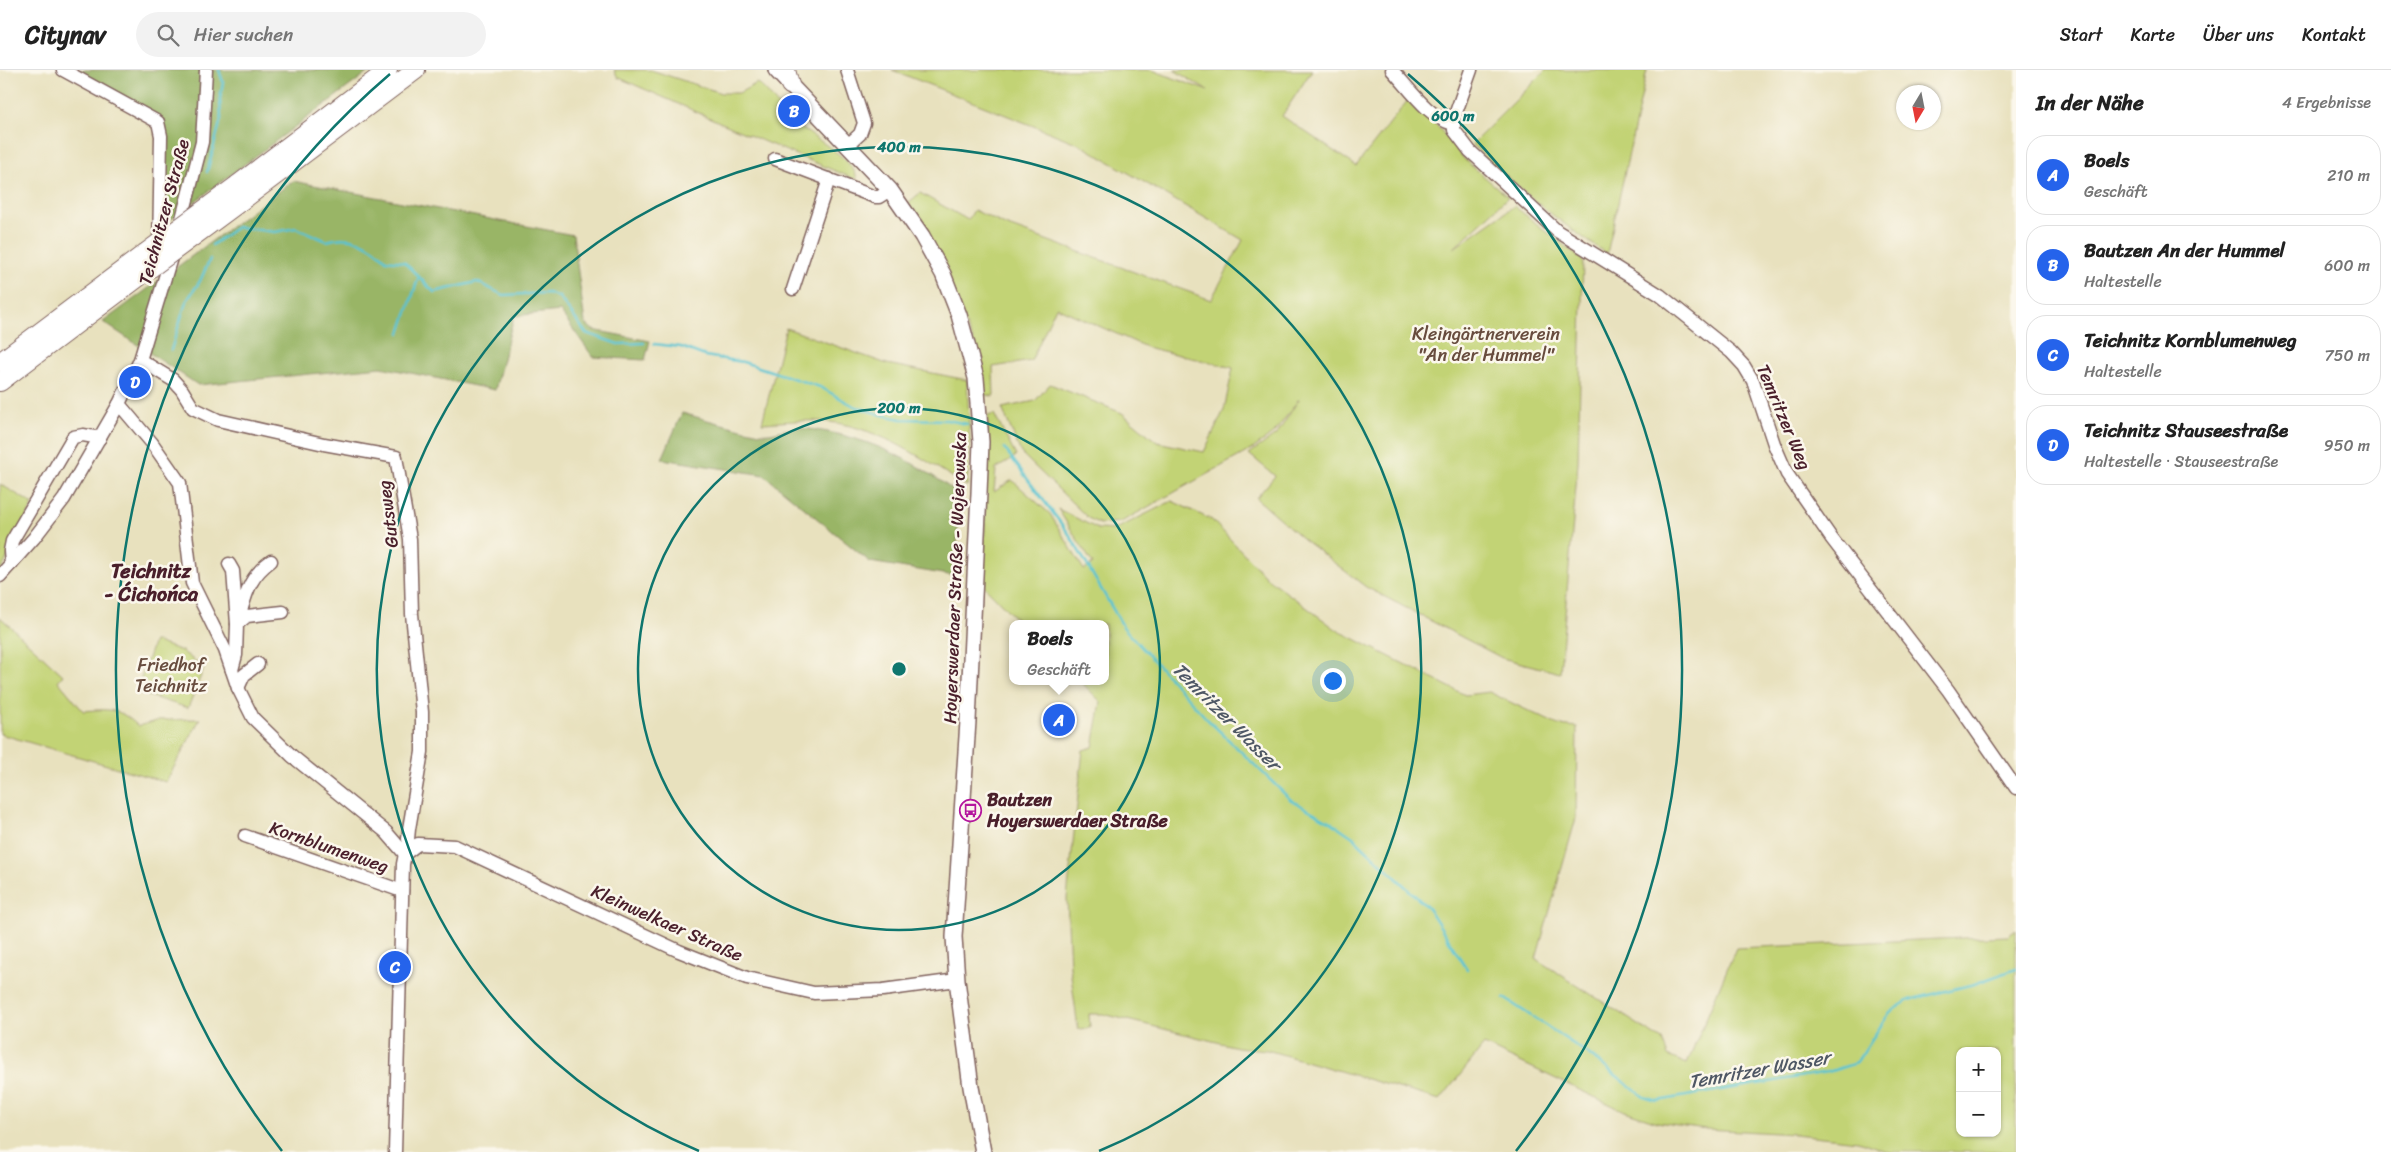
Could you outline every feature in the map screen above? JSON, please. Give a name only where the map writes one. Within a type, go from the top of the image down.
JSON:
[{"type":"highway","points":[[242,191],[388,70]]},
{"type":"highway","points":[[0,362],[150,259],[242,191],[416,70]]},
{"type":"highway","points":[[0,382],[150,259]]},
{"type":"main road","name":"Hoyerswerdaer Straße - Wojerowska","points":[[776,70],[788,77],[890,190],[922,236],[943,274],[969,346],[976,378],[981,442],[976,578],[954,937],[957,980],[971,1087],[983,1152]]},
{"type":"street","points":[[63,70],[158,122],[161,136],[158,229],[161,294]]},
{"type":"street","points":[[847,70],[864,123],[860,134],[848,145]]},
{"type":"street","points":[[1392,70],[1429,109],[1445,122],[1453,124],[1471,70]]},
{"type":"street","name":"Teichnitzer Straße","points":[[0,576],[34,538],[64,499],[119,404],[140,360],[161,294],[202,142],[206,75]]},
{"type":"street","name":"Temritzer Weg","points":[[1453,124],[1456,134],[1483,164],[1557,231],[1660,295],[1731,352],[1744,366],[1753,381],[1774,444],[1787,474],[1832,539],[1948,690],[2016,788]]},
{"type":"street","points":[[775,159],[875,197],[890,190]]},
{"type":"street","points":[[793,289],[829,179]]},
{"type":"street","name":"Gutsweg","points":[[140,360],[173,380],[182,390],[193,408],[218,420],[324,444],[396,457],[410,538],[412,614],[422,712],[422,752],[409,829],[408,851]]},
{"type":"street","points":[[119,404],[152,442],[180,483],[192,583],[225,650],[238,688],[253,718],[292,756],[408,851],[402,864],[395,1152]]},
{"type":"street","points":[[11,564],[10,551],[12,540],[73,437],[83,435],[100,438]]},
{"type":"street","points":[[237,624],[251,580],[258,570],[271,561]]},
{"type":"street","points":[[229,564],[234,578],[237,624],[236,655],[232,670]]},
{"type":"street","points":[[234,578],[251,580]]},
{"type":"street","points":[[237,624],[247,616],[283,612]]},
{"type":"street","points":[[238,688],[244,675],[258,664]]},
{"type":"street","name":"Kornblumenweg","points":[[245,836],[402,891]]},
{"type":"street","name":"Kleinwelkaer Straße","points":[[408,851],[418,844],[455,846],[679,951],[747,978],[814,993],[883,990],[957,980]]},
{"type":"green space","points":[[63,70],[371,70],[158,229],[158,122]]},
{"type":"green space","points":[[614,70],[651,70],[721,93],[739,93],[757,83],[796,124],[839,154],[854,171],[857,180],[617,77]]},
{"type":"green space","name":"Kleingärtnerverein \"An der Hummel\"","points":[[892,70],[1152,70],[1208,91],[1174,70],[1312,70],[1282,116],[1356,166],[1412,95],[1465,160],[1508,197],[1454,248],[1514,206],[1583,260],[1578,463],[1560,673],[1502,658],[1366,587],[1303,539],[1256,498],[1275,476],[1249,454],[1277,434],[1299,399],[1275,432],[1254,448],[1121,522],[1100,524],[1088,518],[1021,453],[1002,408],[1035,401],[1050,384],[1122,413],[1157,442],[1204,452],[1224,410],[1233,368],[1146,347],[1056,307],[1031,361],[993,367],[994,396],[985,395],[973,340],[908,203],[920,193],[968,220],[974,210],[1005,225],[1211,300],[1243,240],[1079,144]]},
{"type":"green space","points":[[1546,70],[1647,70],[1607,254],[1537,202],[1472,144]]},
{"type":"green space","points":[[293,181],[573,235],[585,323],[593,330],[650,341],[645,360],[593,357],[560,311],[514,316],[495,390],[381,367],[198,385],[103,322]]},
{"type":"green space","points":[[786,328],[887,364],[967,380],[970,440],[967,486],[902,447],[867,431],[822,421],[762,423]]},
{"type":"green space","points":[[682,413],[760,433],[801,428],[846,436],[885,450],[923,469],[960,495],[955,576],[870,562],[764,475],[662,459]]},
{"type":"green space","points":[[994,414],[1016,456],[996,469],[994,492],[1012,480],[1050,514],[1084,570],[1093,564],[1058,509],[1098,529],[1114,530],[1172,501],[1212,520],[1267,578],[1337,630],[1465,695],[1489,692],[1558,725],[1577,727],[1576,818],[1536,959],[1662,1040],[1668,1056],[1687,1064],[1736,948],[2008,936],[2016,930],[2016,1152],[1889,1152],[1858,1141],[1795,1134],[1706,1129],[1657,1122],[1622,1110],[1484,1045],[1440,1100],[1267,1050],[1237,1047],[1103,1014],[1089,1014],[1090,1028],[1078,1029],[1070,967],[1067,898],[1083,750],[1093,747],[1101,702],[1084,685],[1109,685],[1109,620],[1017,620],[983,585],[988,416]]},
{"type":"green space","points":[[0,484],[33,504],[0,573]]},
{"type":"green space","points":[[0,617],[63,675],[58,681],[83,711],[107,710],[119,712],[138,726],[160,720],[200,719],[166,782],[0,734]]},
{"type":"green space","name":"Friedhof Teichnitz","points":[[154,641],[182,651],[204,668],[188,708],[136,692]]},
{"type":"waterway","name":"Temritzer Wasser","points":[[207,172],[221,119],[220,99],[223,82],[219,70]]},
{"type":"waterway","name":"Temritzer Wasser","points":[[212,245],[237,227],[275,232],[296,228],[327,241],[343,238],[351,239],[374,249],[386,260],[404,262],[434,292],[477,282],[503,295],[548,293],[559,297],[586,333],[618,344],[644,343]]},
{"type":"waterway","points":[[171,350],[186,302],[200,281],[210,259]]},
{"type":"waterway","points":[[400,333],[418,279]]},
{"type":"waterway","name":"Temritzer Wasser","points":[[654,344],[681,347],[705,356],[743,362],[820,387],[854,406],[882,415],[901,419],[947,420],[967,424]]},
{"type":"waterway","name":"Temritzer Wasser","points":[[1004,448],[1069,534],[1124,628],[1207,719],[1291,800],[1331,822],[1353,837],[1429,909],[1467,969]]},
{"type":"waterway","name":"Temritzer Wasser","points":[[1504,998],[1587,1053],[1644,1097],[1657,1101],[1828,1072],[1856,1063],[1890,1012],[1909,1000],[1974,984],[2016,969]]},
{"type":"place","name":"Bautzen An der Hummel","points":[[794,111]]},
{"type":"place","name":"Teichnitz Stauseestraße","points":[[135,382]]},
{"type":"place","name":"Boels","points":[[1059,720]]},
{"type":"place","name":"Bautzen Hoyerswerdaer Straße","points":[[971,810]]},
{"type":"place","name":"Teichnitz Kornblumenweg","points":[[395,967]]},
{"type":"district","name":"Teichnitz - Ćichońca","points":[[151,582]]}]
